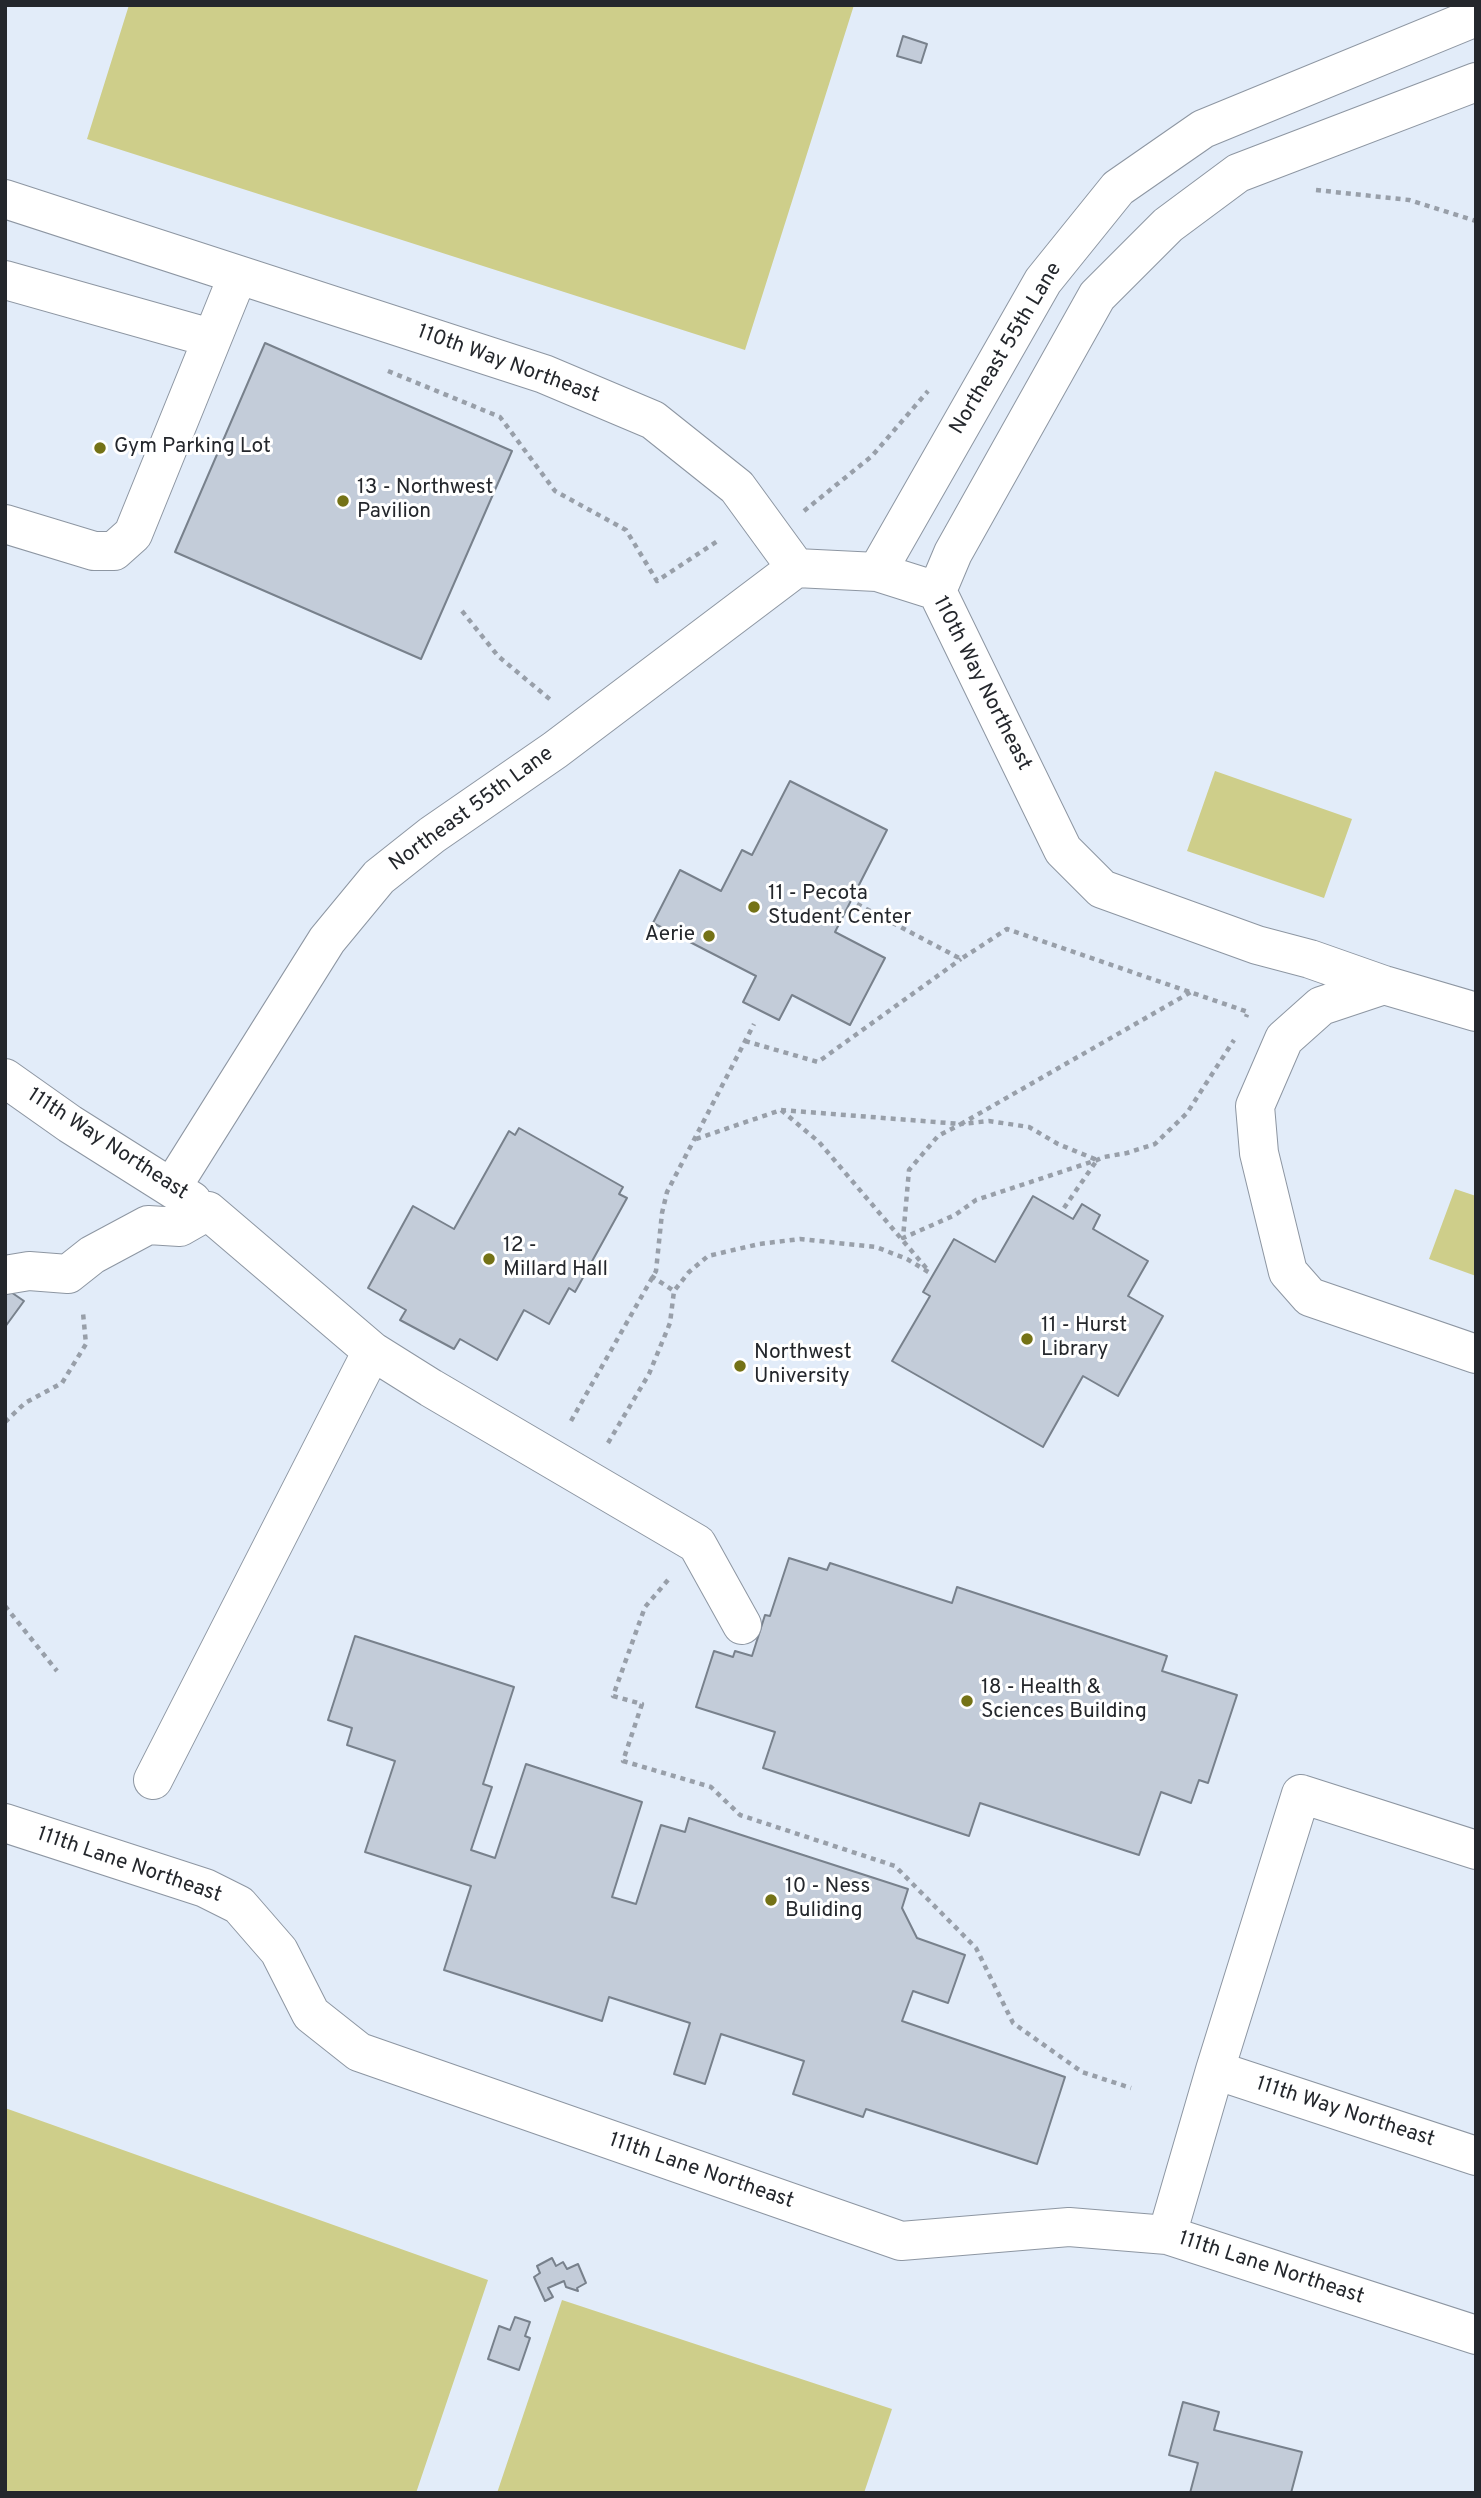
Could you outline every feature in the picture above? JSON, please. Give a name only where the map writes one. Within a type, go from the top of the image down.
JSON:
[{"type":"street","name":"Northeast 55th Lane","points":[[877,572],[1043,281],[1118,188],[1203,129],[1476,17]]},
{"type":"street","points":[[937,591],[953,553],[1097,296],[1168,225],[1238,173],[1476,82]]},
{"type":"street","name":"110th Way Northeast","points":[[5,199],[544,374],[653,420],[737,487],[796,568],[877,572],[937,591],[1063,850],[1102,889],[1256,945],[1310,959],[1384,985],[1476,1012]]},
{"type":"street","points":[[5,524],[93,551],[114,551],[133,534],[238,275]]},
{"type":"street","points":[[5,280],[211,338]]},
{"type":"street","name":"Northeast 55th Lane","points":[[172,1187],[327,940],[379,877],[432,835],[555,750],[796,568]]},
{"type":"street","points":[[1384,985],[1321,1006],[1284,1039],[1255,1106],[1259,1153],[1288,1272],[1310,1297],[1476,1354]]},
{"type":"street","name":"111th Way Northeast","points":[[5,1078],[70,1124],[208,1211],[372,1350],[550,1459],[697,1544],[742,1625]]},
{"type":"street","points":[[5,1275],[29,1271],[68,1274],[92,1255],[148,1225],[180,1227],[208,1211]]},
{"type":"street","points":[[153,1780],[372,1350]]},
{"type":"street","points":[[1167,2235],[1301,1794],[1476,1850]]},
{"type":"street","name":"111th Lane Northeast","points":[[5,1823],[205,1888],[239,1905],[279,1951],[311,2014],[359,2052],[901,2241],[1069,2227],[1167,2235],[1476,2335]]},
{"type":"street","name":"111th Way Northeast","points":[[1215,2070],[1476,2156]]},
{"type":"path","points":[[1313,189],[1409,200],[1476,221]]},
{"type":"path","points":[[384,370],[500,417],[555,491],[626,530],[657,581],[719,540]]},
{"type":"path","points":[[799,515],[872,456],[936,380]]},
{"type":"path","points":[[462,611],[498,656],[559,707]]},
{"type":"path","points":[[857,904],[961,959]]},
{"type":"path","points":[[745,1041],[818,1062],[1007,929],[1248,1012],[1244,1022]]},
{"type":"path","points":[[902,1238],[909,1170],[938,1136],[1191,992]]},
{"type":"path","points":[[550,1459],[656,1271],[667,1192],[754,1024]]},
{"type":"path","points":[[902,1238],[955,1215],[975,1200],[1155,1144],[1187,1113],[1240,1032]]},
{"type":"path","points":[[695,1139],[781,1110],[961,1124],[989,1121],[1029,1127],[1058,1144],[1097,1160]]},
{"type":"path","points":[[588,1479],[649,1374],[670,1323],[674,1291],[689,1272],[708,1256],[759,1244],[800,1239],[876,1247],[906,1259],[930,1273],[820,1142],[781,1110]]},
{"type":"path","points":[[1064,1208],[1097,1160]]},
{"type":"path","points":[[5,1422],[24,1404],[62,1383],[86,1344],[84,1316],[68,1274]]},
{"type":"path","points":[[651,1276],[674,1291]]},
{"type":"path","points":[[5,1606],[57,1671]]},
{"type":"path","points":[[645,1607],[613,1696],[642,1704],[623,1761],[711,1787],[740,1815],[895,1866],[976,1948],[1013,2023],[1082,2072],[1130,2088]]},
{"type":"green space","points":[[129,5],[854,5],[745,350],[87,139]]},
{"type":"green space","points":[[1215,771],[1352,819],[1324,898],[1187,851]]},
{"type":"green space","points":[[1455,1189],[1476,1196],[1476,1276],[1429,1259]]},
{"type":"green space","points":[[5,2108],[488,2280],[416,2493],[5,2493]]},
{"type":"green space","points":[[562,2300],[892,2409],[864,2493],[497,2493]]},
{"type":"building","points":[[903,36],[927,44],[921,63],[897,56]]},
{"type":"building","name":"13 - Northwest Pavilion","points":[[265,343],[512,451],[421,659],[175,552]]},
{"type":"building","name":"11 - Pecota Student Center","points":[[790,781],[887,830],[835,932],[885,958],[850,1025],[792,995],[779,1020],[743,1002],[756,976],[653,923],[680,870],[721,891],[742,850],[752,855]]},
{"type":"building","name":"12 - Millard Hall","points":[[519,1128],[623,1187],[619,1194],[627,1198],[575,1292],[569,1288],[549,1324],[524,1310],[497,1360],[460,1339],[454,1349],[400,1320],[406,1310],[368,1288],[413,1206],[454,1229],[509,1131],[515,1135]]},
{"type":"building","name":"11 - Hurst Library","points":[[1033,1196],[1073,1219],[1082,1204],[1100,1215],[1093,1229],[1148,1261],[1128,1296],[1163,1316],[1118,1396],[1083,1376],[1043,1447],[892,1361],[930,1296],[923,1292],[954,1239],[995,1262]]},
{"type":"building","points":[[5,1288],[24,1301],[5,1327]]},
{"type":"building","name":"18 - Health & Sciences Building","points":[[789,1558],[827,1570],[830,1563],[952,1603],[957,1587],[1167,1656],[1162,1671],[1237,1695],[1208,1783],[1199,1780],[1191,1803],[1161,1792],[1139,1855],[980,1803],[969,1836],[763,1768],[775,1732],[696,1707],[714,1651],[733,1657],[735,1651],[752,1656],[765,1615],[770,1616]]},
{"type":"building","name":"10 - Ness Buliding","points":[[355,1636],[514,1687],[483,1784],[492,1787],[471,1850],[495,1858],[526,1764],[642,1802],[612,1897],[636,1904],[661,1825],[685,1832],[689,1818],[908,1889],[902,1908],[917,1938],[965,1955],[948,2003],[913,1991],[902,2021],[1065,2077],[1037,2164],[866,2109],[863,2117],[793,2094],[804,2061],[721,2034],[705,2084],[674,2074],[690,2023],[609,1997],[602,2021],[444,1970],[471,1886],[365,1852],[395,1761],[347,1745],[352,1728],[328,1720]]},
{"type":"building","points":[[552,2258],[556,2266],[563,2262],[567,2269],[578,2264],[586,2283],[577,2288],[578,2291],[566,2287],[564,2281],[548,2288],[553,2297],[545,2301],[534,2277],[540,2273],[537,2266]]},
{"type":"building","points":[[515,2317],[530,2322],[525,2336],[530,2338],[519,2370],[488,2359],[499,2326],[510,2330]]},
{"type":"building","points":[[1183,2402],[1219,2412],[1214,2430],[1302,2452],[1291,2493],[1190,2493],[1198,2463],[1169,2455]]},
{"type":"place","name":"Gym Parking Lot","points":[[100,448]]},
{"type":"place","name":"13 - Northwest Pavilion","points":[[343,501]]},
{"type":"place","name":"11 - Pecota Student Center","points":[[754,907]]},
{"type":"place","name":"Aerie","points":[[709,936]]},
{"type":"place","name":"12 - Millard Hall","points":[[489,1259]]},
{"type":"place","name":"11 - Hurst Library","points":[[1027,1339]]},
{"type":"place","name":"Northwest University","points":[[740,1366]]},
{"type":"place","name":"18 - Health & Sciences Building","points":[[967,1701]]},
{"type":"place","name":"10 - Ness Buliding","points":[[771,1900]]}]
